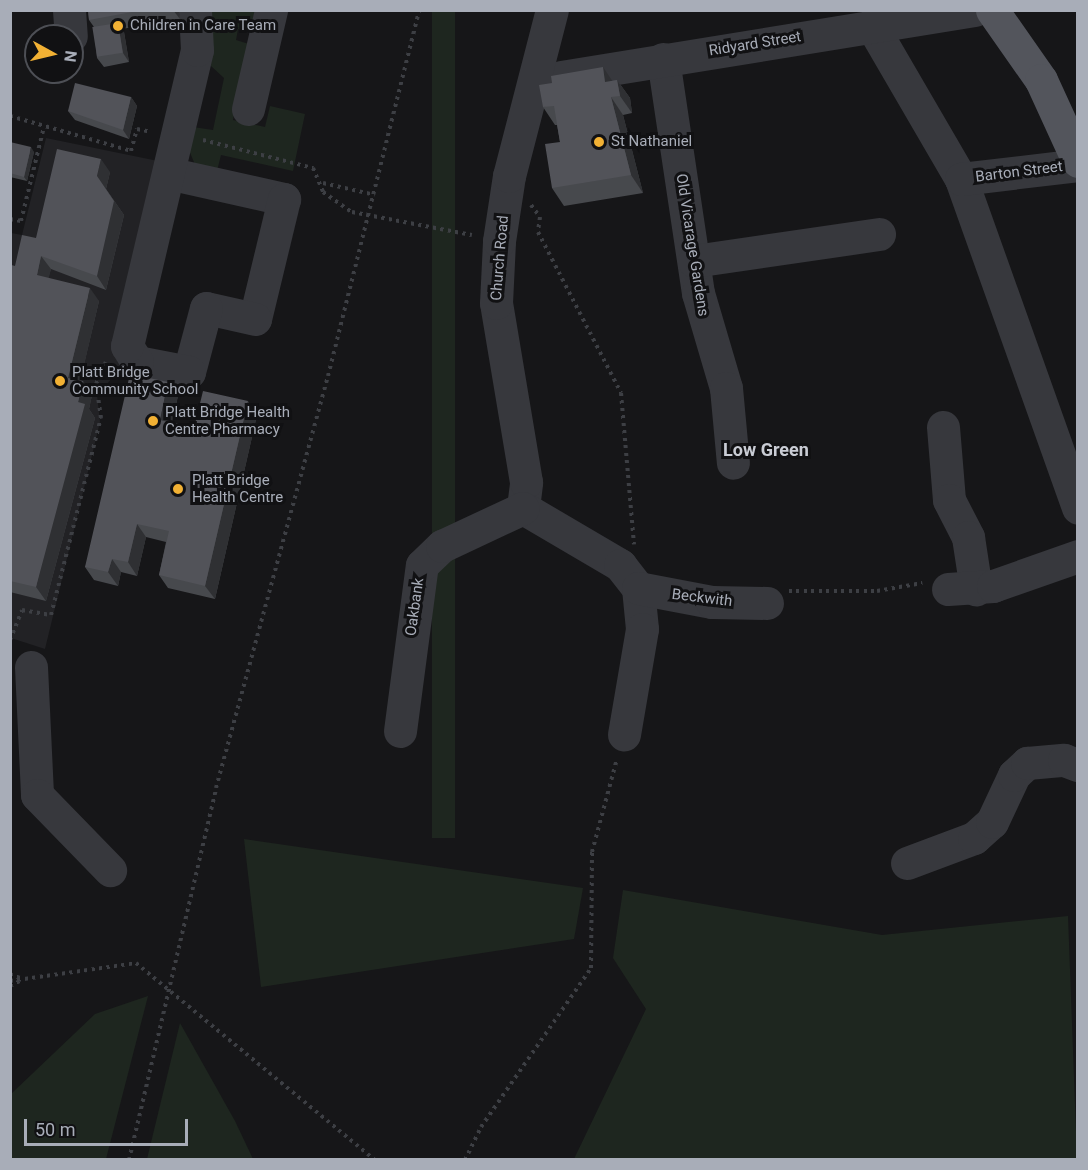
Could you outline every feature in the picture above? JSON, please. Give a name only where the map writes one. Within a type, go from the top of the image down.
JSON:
[{"type":"main road","points":[[992,10],[1041,80],[1075,149]]},
{"type":"street","points":[[172,174],[284,199],[255,319],[206,308],[189,372],[137,362],[127,346],[172,174],[197,50],[195,10]]},
{"type":"street","points":[[248,109],[271,10]]},
{"type":"street","name":"Church Road","points":[[524,508],[526,482],[496,303],[499,241],[509,176],[536,82],[552,10]]},
{"type":"street","name":"Ridyard Street","points":[[536,82],[663,59],[975,10]]},
{"type":"street","points":[[872,26],[962,179],[1077,508]]},
{"type":"street","name":"Old Vicarage Gardens","points":[[663,59],[704,321],[726,387],[732,469]]},
{"type":"street","name":"Barton Street","points":[[962,179],[1075,149]]},
{"type":"street","points":[[694,261],[880,234]]},
{"type":"street","points":[[943,428],[949,500],[968,537],[962,589],[1077,556]]},
{"type":"street","points":[[524,508],[620,565],[638,588],[642,629],[624,734]]},
{"type":"street","name":"Oakbank","points":[[400,731],[422,565],[442,546],[524,508]]},
{"type":"street","name":"Beckwith","points":[[638,588],[712,602],[767,603]]},
{"type":"street","points":[[32,665],[38,795],[110,870]]},
{"type":"street","points":[[907,863],[974,838],[992,822],[1014,775],[1027,763],[1064,760],[1077,765]]},
{"type":"path","points":[[129,1160],[216,788],[368,224],[419,10]]},
{"type":"path","points":[[10,116],[131,151],[137,129],[164,135],[179,135],[194,129],[205,142],[313,168],[323,183],[323,192],[352,212],[499,241]]},
{"type":"path","points":[[10,219],[21,221],[44,127]]},
{"type":"path","points":[[509,176],[540,217],[538,232],[621,393],[638,588]]},
{"type":"path","points":[[323,183],[374,197]]},
{"type":"path","points":[[10,640],[22,610],[51,615],[101,418],[96,384],[106,363],[127,346]]},
{"type":"path","points":[[767,603],[774,591],[877,591],[941,580],[962,589]]},
{"type":"path","points":[[465,1160],[481,1127],[591,968],[592,852],[624,734]]},
{"type":"path","points":[[10,981],[135,963],[375,1160]]},
{"type":"path","points":[[10,974],[24,979]]},
{"type":"path","points":[[10,986],[24,979]]},
{"type":"shaded area","points":[[212,11],[255,11],[251,32],[238,29],[236,40],[249,44],[233,120],[265,127],[270,106],[305,114],[293,171],[221,155],[217,171],[196,167],[186,143],[193,127],[213,130],[224,78],[211,66]]},
{"type":"shaded area","points":[[432,11],[455,11],[455,838],[432,838]]},
{"type":"shaded area","name":"Platt Bridge Community School","points":[[46,138],[158,161],[114,356],[122,367],[97,395],[100,422],[45,649],[11,638],[11,233],[22,235]]},
{"type":"shaded area","points":[[244,839],[583,888],[574,939],[261,987]]},
{"type":"shaded area","points":[[623,890],[882,935],[1068,916],[1077,1159],[574,1159],[646,1009],[613,958]]},
{"type":"shaded area","points":[[148,996],[106,1159],[11,1159],[11,1094],[95,1014]]},
{"type":"shaded area","points":[[180,1023],[235,1121],[253,1159],[147,1159]]},
{"type":"building","points":[[88,10],[143,10],[89,20]]},
{"type":"building","points":[[118,23],[123,53],[97,57],[92,27]]},
{"type":"building","name":"St Nathaniel","points":[[603,67],[605,82],[617,80],[620,96],[611,97],[631,175],[552,188],[545,144],[560,142],[554,106],[543,107],[539,85],[552,83],[551,76]]},
{"type":"building","points":[[75,84],[131,97],[123,130],[68,111]]},
{"type":"building","points":[[10,142],[31,147],[24,177],[10,173]]},
{"type":"building","points":[[57,149],[101,159],[97,176],[114,201],[97,276],[41,256],[37,275],[90,288],[68,378],[83,381],[78,402],[85,404],[36,587],[10,581],[10,265],[15,266],[22,235],[36,238]]},
{"type":"building","name":"Platt Bridge Health Centre","points":[[130,374],[168,382],[160,420],[194,428],[203,391],[248,401],[205,586],[159,575],[169,531],[137,524],[128,562],[112,559],[108,572],[85,567]]},
{"type":"place","name":"Children in Care Team","points":[[118,26]]},
{"type":"place","name":"St Nathaniel","points":[[599,142]]},
{"type":"place","name":"Platt Bridge Community School","points":[[60,381]]},
{"type":"place","name":"Platt Bridge Health Centre Pharmacy","points":[[153,421]]},
{"type":"place","name":"Platt Bridge Health Centre","points":[[178,489]]},
{"type":"district","name":"Low Green","points":[[766,450]]}]
